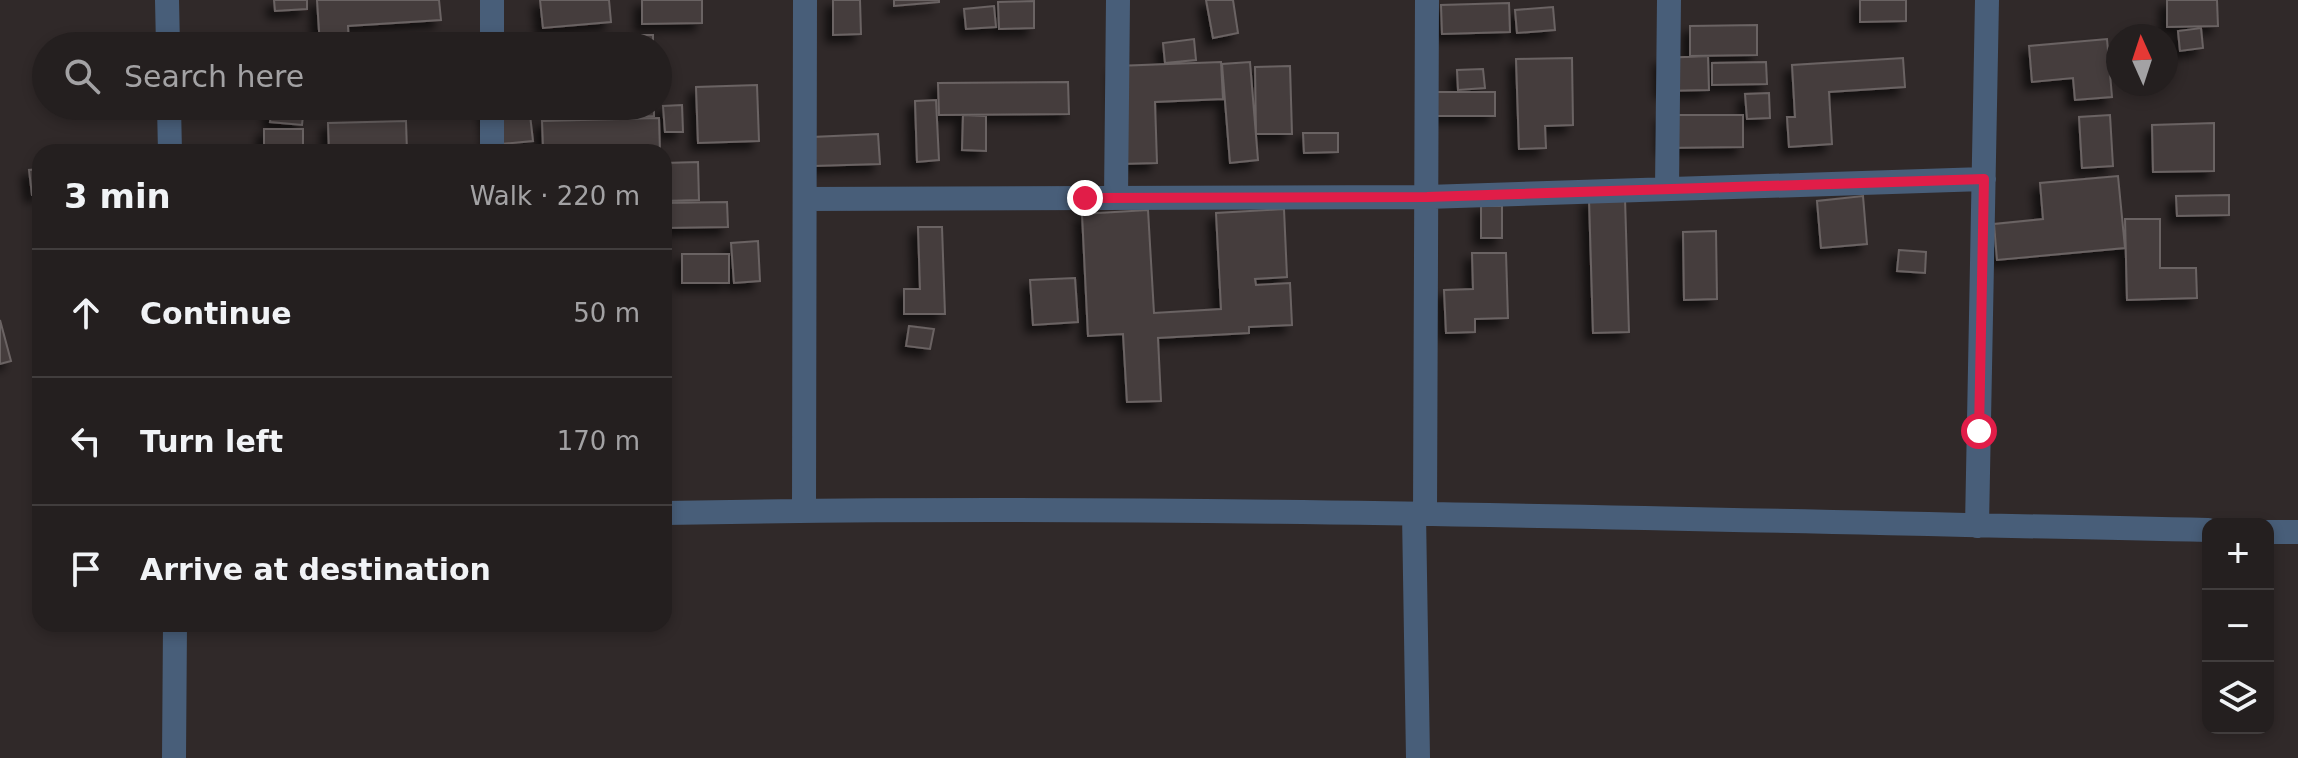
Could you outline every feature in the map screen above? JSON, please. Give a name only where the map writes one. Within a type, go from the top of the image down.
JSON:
[{"type":"street","points":[[167,0],[168,32]]},
{"type":"street","points":[[492,0],[492,32]]},
{"type":"street","points":[[804,510],[805,0]]},
{"type":"street","points":[[1116,198],[1118,0]]},
{"type":"street","points":[[1418,758],[1427,0]]},
{"type":"street","points":[[1667,189],[1669,0]]},
{"type":"street","points":[[1977,526],[1987,0]]},
{"type":"street","points":[[169,120],[170,144]]},
{"type":"street","points":[[492,120],[492,144]]},
{"type":"street","points":[[805,199],[1427,197],[1984,179]]},
{"type":"street","points":[[672,513],[804,510],[1420,513],[2202,530]]},
{"type":"street","points":[[2274,532],[2298,532]]},
{"type":"street","points":[[174,758],[175,632]]},
{"type":"building","points":[[274,0],[307,0],[307,9],[275,11]]},
{"type":"building","points":[[317,0],[439,0],[441,20],[348,26],[348,32],[319,32]]},
{"type":"building","points":[[540,0],[609,0],[611,22],[543,28]]},
{"type":"building","points":[[642,0],[702,0],[702,23],[642,24]]},
{"type":"building","points":[[833,0],[860,0],[861,34],[833,35]]},
{"type":"building","points":[[894,0],[939,0],[939,2],[894,6]]},
{"type":"building","points":[[1206,0],[1233,0],[1238,33],[1213,38]]},
{"type":"building","points":[[1860,0],[1906,0],[1906,21],[1860,22]]},
{"type":"building","points":[[2167,0],[2217,0],[2218,26],[2167,24]]},
{"type":"building","points":[[1034,1],[1034,28],[999,29],[998,2]]},
{"type":"building","points":[[1509,3],[1510,32],[1442,34],[1441,5]]},
{"type":"building","points":[[994,6],[996,27],[966,29],[964,9]]},
{"type":"building","points":[[1553,7],[1555,30],[1517,33],[1515,10]]},
{"type":"building","points":[[1757,25],[1757,55],[1690,56],[1690,26]]},
{"type":"building","points":[[2201,28],[2203,48],[2180,51],[2178,31]]},
{"type":"building","points":[[1194,39],[1196,60],[1165,63],[1163,43]]},
{"type":"building","points":[[2106,39],[2106,96],[2112,97],[2075,100],[2073,78],[2032,82],[2029,46]]},
{"type":"building","points":[[1708,56],[1709,90],[1662,91],[1661,58]]},
{"type":"building","points":[[1572,58],[1573,125],[1545,126],[1546,148],[1519,149],[1516,59]]},
{"type":"building","points":[[1903,58],[1905,87],[1829,92],[1832,144],[1789,147],[1787,117],[1795,117],[1792,65]]},
{"type":"building","points":[[1221,62],[1223,99],[1155,102],[1157,163],[1120,164],[1116,66]]},
{"type":"building","points":[[1250,62],[1258,160],[1230,163],[1222,64]]},
{"type":"building","points":[[1766,62],[1767,84],[1712,85],[1712,63]]},
{"type":"building","points":[[1290,66],[1292,134],[1256,134],[1255,67]]},
{"type":"building","points":[[1483,69],[1485,88],[1458,90],[1457,70]]},
{"type":"building","points":[[1068,82],[1069,114],[939,115],[938,83]]},
{"type":"building","points":[[757,85],[759,141],[698,143],[696,87]]},
{"type":"building","points":[[1436,92],[1495,92],[1495,116],[1436,116]]},
{"type":"building","points":[[1769,93],[1770,118],[1747,119],[1745,94]]},
{"type":"building","points":[[936,100],[939,160],[917,162],[915,101]]},
{"type":"building","points":[[682,105],[683,132],[665,132],[664,120],[672,120],[672,106]]},
{"type":"building","points":[[963,115],[986,116],[986,151],[962,150]]},
{"type":"building","points":[[1663,115],[1743,115],[1743,147],[1664,148]]},
{"type":"building","points":[[2110,115],[2113,166],[2082,168],[2079,117]]},
{"type":"building","points":[[270,120],[303,120],[302,125]]},
{"type":"building","points":[[487,120],[531,120],[533,141],[490,144]]},
{"type":"building","points":[[659,120],[660,144],[543,144],[542,121]]},
{"type":"building","points":[[406,121],[407,144],[329,144],[328,123]]},
{"type":"building","points":[[2214,123],[2214,171],[2153,172],[2152,125]]},
{"type":"building","points":[[264,129],[303,129],[303,144],[264,144]]},
{"type":"building","points":[[1303,133],[1338,133],[1338,152],[1304,153]]},
{"type":"building","points":[[878,134],[880,164],[813,166],[812,137]]},
{"type":"building","points":[[698,162],[699,200],[672,201],[672,163]]},
{"type":"building","points":[[2118,176],[2125,248],[1997,260],[1994,224],[2043,219],[2040,183]]},
{"type":"building","points":[[2229,195],[2229,215],[2177,216],[2176,196]]},
{"type":"building","points":[[1863,196],[1867,244],[1821,248],[1817,201]]},
{"type":"building","points":[[1625,198],[1629,332],[1593,333],[1589,199]]},
{"type":"building","points":[[727,202],[728,227],[672,228],[672,203]]},
{"type":"building","points":[[1481,206],[1502,206],[1502,238],[1481,238]]},
{"type":"building","points":[[1284,209],[1287,277],[1255,279],[1256,285],[1290,283],[1292,325],[1249,327],[1249,333],[1158,338],[1161,401],[1127,402],[1123,334],[1088,336],[1082,214],[1148,210],[1154,313],[1221,309],[1216,213]]},
{"type":"building","points":[[2125,219],[2160,219],[2160,268],[2196,268],[2197,298],[2127,300]]},
{"type":"building","points":[[918,227],[942,227],[945,314],[904,314],[904,289],[920,289]]},
{"type":"building","points":[[1716,231],[1717,299],[1684,300],[1683,232]]},
{"type":"building","points":[[758,241],[760,281],[734,283],[731,243]]},
{"type":"building","points":[[1899,250],[1926,252],[1925,273],[1897,271]]},
{"type":"building","points":[[1472,253],[1506,253],[1508,318],[1475,319],[1475,332],[1446,333],[1444,290],[1473,289]]},
{"type":"building","points":[[682,254],[729,254],[729,283],[682,283]]},
{"type":"building","points":[[1075,278],[1078,322],[1033,325],[1030,280]]},
{"type":"building","points":[[0,320],[11,361],[0,364]]},
{"type":"building","points":[[909,326],[934,329],[930,349],[906,346]]},
{"type":"route","points":[[1085,198],[1427,197],[1984,179],[1979,431]]}]
